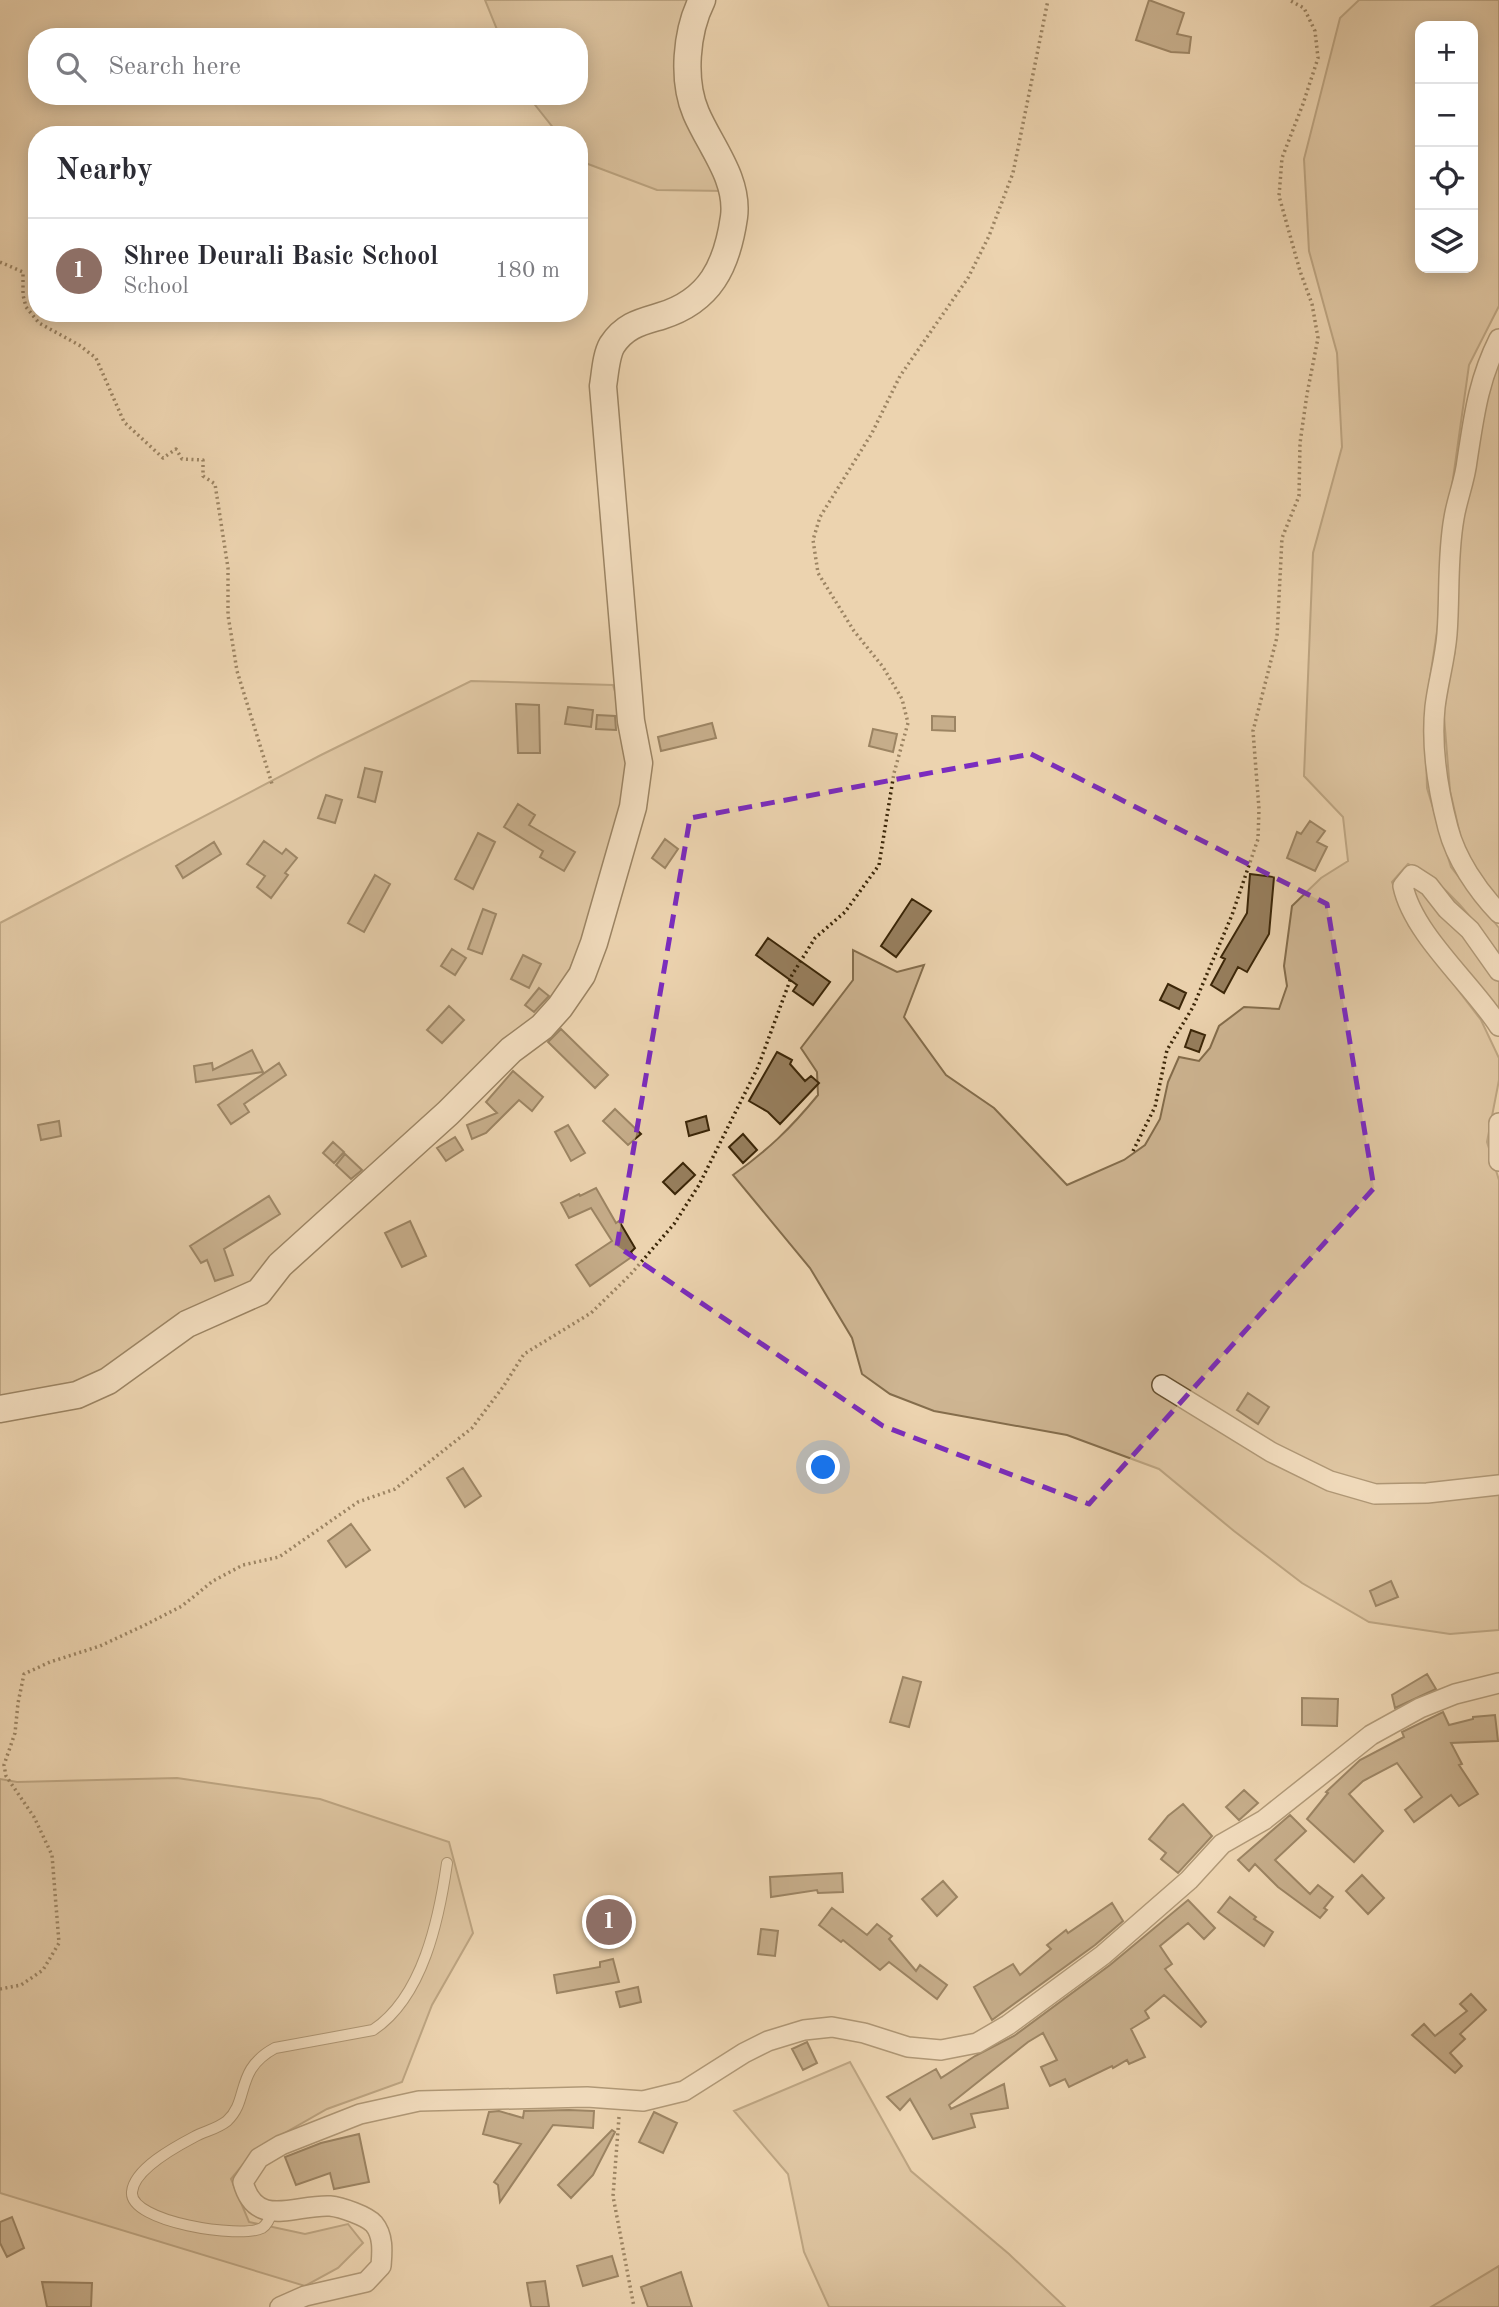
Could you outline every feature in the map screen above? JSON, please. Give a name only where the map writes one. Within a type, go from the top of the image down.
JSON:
[{"type":"street","points":[[0,1409],[77,1395],[108,1381],[187,1324],[258,1292],[281,1265],[448,1114],[511,1050],[542,1027],[582,975],[634,807],[639,763],[631,722],[603,386],[611,346],[626,329],[639,321],[684,309],[700,297],[714,281],[726,250],[734,214],[730,183],[696,113],[687,81],[695,13],[702,0]]},
{"type":"street","points":[[1499,339],[1485,369],[1454,518],[1447,583],[1445,663],[1435,706],[1433,738],[1448,831],[1470,874],[1499,913]]},
{"type":"street","points":[[1499,971],[1471,930],[1447,909],[1429,886],[1412,875],[1403,886],[1406,904],[1462,981],[1483,1002],[1499,1026]]},
{"type":"street","points":[[1499,1123],[1499,1161]]},
{"type":"street","points":[[1162,1385],[1271,1452],[1330,1481],[1376,1494],[1427,1493],[1499,1485]]},
{"type":"street","points":[[280,2307],[305,2296],[366,2282],[381,2266],[383,2246],[374,2225],[352,2211],[329,2206],[279,2212],[257,2207],[247,2196],[243,2182],[259,2158],[282,2145],[360,2114],[419,2101],[587,2097],[643,2101],[684,2091],[744,2053],[768,2041],[804,2029],[832,2027],[864,2033],[908,2047],[941,2050],[977,2043],[1008,2025],[1103,1955],[1189,1880],[1222,1844],[1264,1820],[1371,1735],[1420,1708],[1455,1694],[1499,1683]]},
{"type":"lane","points":[[272,2210],[268,2222],[262,2228],[218,2229],[174,2223],[149,2213],[134,2201],[132,2193],[136,2179],[164,2155],[230,2119],[252,2066],[264,2054],[275,2048],[373,2030],[386,2022],[401,2005],[421,1965],[442,1897],[447,1863]]},
{"type":"path","points":[[0,1989],[21,1985],[43,1970],[59,1943],[52,1855],[34,1816],[6,1776],[4,1765],[15,1733],[24,1674],[50,1662],[100,1646],[145,1625],[182,1606],[213,1581],[243,1565],[279,1557],[358,1502],[395,1489],[472,1428],[524,1354],[591,1313],[630,1275],[674,1224],[699,1185],[758,1067],[792,975],[815,938],[845,912],[879,865],[894,773],[908,723],[902,699],[883,667],[854,631],[818,573],[813,540],[820,517],[872,433],[900,376],[968,278],[989,236],[1013,173],[1048,0]]},
{"type":"path","points":[[1133,1151],[1155,1107],[1167,1050],[1193,1007],[1232,915],[1258,839],[1259,809],[1254,731],[1278,637],[1282,538],[1300,496],[1300,443],[1318,338],[1312,304],[1279,196],[1282,158],[1318,58],[1315,31],[1304,8],[1289,0]]},
{"type":"path","points":[[0,262],[23,272],[23,295],[28,309]]},
{"type":"path","points":[[38,322],[96,358],[124,422],[163,458],[176,449],[181,459],[203,460],[203,476],[215,484],[228,568],[228,615],[237,671],[272,784]]},
{"type":"path","points":[[620,2101],[613,2196],[634,2307]]},
{"type":"highlighted area","points":[[1031,754],[1327,904],[1374,1188],[1089,1504],[883,1426],[617,1246],[690,818]]},
{"type":"shaded area","points":[[485,0],[692,0],[686,117],[702,154],[724,191],[657,190],[588,164],[588,126],[552,126],[535,105],[588,105],[588,28],[496,28]]},
{"type":"shaded area","points":[[1359,0],[1499,0],[1499,306],[1469,365],[1441,564],[1438,625],[1425,711],[1427,788],[1451,867],[1499,928],[1499,957],[1460,904],[1436,882],[1408,864],[1392,882],[1409,926],[1481,1020],[1499,1058],[1499,1080],[1487,1142],[1499,1180],[1499,1630],[1450,1634],[1369,1622],[1302,1583],[1159,1469],[1067,1435],[934,1411],[890,1394],[862,1374],[852,1338],[810,1268],[733,1175],[778,1138],[818,1095],[817,1072],[801,1048],[853,980],[853,950],[897,972],[924,965],[904,1017],[946,1075],[994,1108],[1067,1185],[1124,1160],[1145,1145],[1160,1119],[1168,1082],[1179,1057],[1199,1061],[1210,1048],[1219,1026],[1244,1007],[1279,1009],[1287,986],[1284,966],[1292,906],[1321,878],[1348,861],[1343,817],[1304,776],[1313,553],[1342,447],[1337,353],[1309,251],[1304,159],[1340,18]]},
{"type":"shaded area","points":[[1499,354],[1499,903],[1475,873],[1462,843],[1450,791],[1443,704],[1455,651],[1456,570],[1466,499],[1488,392]]},
{"type":"shaded area","points":[[471,681],[613,685],[625,725],[627,769],[619,814],[590,920],[557,1001],[253,1284],[98,1378],[0,1396],[0,923],[321,755]]},
{"type":"shaded area","points":[[1419,887],[1477,952],[1499,982],[1499,1013],[1429,923],[1411,890]]},
{"type":"shaded area","points":[[177,1778],[320,1799],[449,1842],[473,1933],[432,2005],[402,2082],[327,2109],[255,2150],[231,2179],[249,2222],[305,2234],[348,2224],[363,2243],[338,2268],[305,2286],[0,2193],[0,1779],[17,1782]]},
{"type":"shaded area","points":[[850,2062],[911,2171],[1009,2254],[1065,2307],[829,2307],[804,2252],[788,2174],[734,2111]]},
{"type":"shaded area","points":[[1499,2266],[1499,2307],[1431,2307]]},
{"type":"building","points":[[1149,0],[1184,13],[1177,34],[1191,37],[1189,53],[1171,52],[1136,40]]},
{"type":"building","points":[[516,704],[539,705],[540,753],[518,753]]},
{"type":"building","points":[[568,707],[593,710],[591,727],[565,724]]},
{"type":"building","points":[[597,715],[615,716],[616,730],[596,729]]},
{"type":"building","points":[[932,716],[955,717],[955,731],[932,730]]},
{"type":"building","points":[[712,723],[716,738],[661,751],[658,737]]},
{"type":"building","points":[[873,729],[897,734],[893,752],[869,746]]},
{"type":"building","points":[[365,768],[382,772],[375,802],[358,797]]},
{"type":"building","points":[[326,795],[342,800],[335,823],[318,818]]},
{"type":"building","points":[[518,804],[535,815],[529,825],[575,852],[564,871],[540,857],[543,851],[504,827]]},
{"type":"building","points":[[1310,821],[1325,831],[1317,842],[1327,847],[1315,871],[1287,858],[1297,832],[1301,834]]},
{"type":"building","points":[[478,833],[495,842],[473,889],[455,879]]},
{"type":"building","points":[[665,839],[678,849],[665,868],[652,858]]},
{"type":"building","points":[[264,841],[282,854],[286,849],[297,858],[271,898],[257,887],[265,876],[247,864]]},
{"type":"building","points":[[214,842],[221,854],[183,878],[176,866]]},
{"type":"building","points":[[1250,874],[1274,877],[1269,934],[1247,972],[1238,967],[1224,993],[1211,985],[1225,959],[1221,957],[1247,913]]},
{"type":"building","points":[[375,875],[390,884],[364,932],[348,923]]},
{"type":"building","points":[[912,899],[931,911],[896,957],[881,946]]},
{"type":"building","points":[[483,909],[496,914],[482,954],[468,949]]},
{"type":"building","points":[[768,938],[830,982],[813,1005],[793,991],[797,985],[756,955]]},
{"type":"building","points":[[452,949],[466,958],[455,975],[441,966]]},
{"type":"building","points":[[523,955],[541,964],[529,988],[511,979]]},
{"type":"building","points":[[1168,984],[1186,993],[1179,1009],[1160,1000]]},
{"type":"building","points":[[539,988],[549,996],[534,1012],[525,1005]]},
{"type":"building","points":[[449,1006],[464,1020],[442,1043],[427,1030]]},
{"type":"building","points":[[561,1029],[608,1075],[595,1088],[548,1042]]},
{"type":"building","points":[[1191,1030],[1205,1035],[1199,1052],[1185,1047]]},
{"type":"building","points":[[252,1050],[263,1072],[196,1082],[194,1066],[212,1063],[213,1070]]},
{"type":"building","points":[[777,1052],[792,1060],[790,1064],[805,1081],[811,1076],[819,1083],[780,1124],[768,1112],[749,1101]]},
{"type":"building","points":[[279,1063],[286,1075],[244,1104],[249,1112],[231,1124],[218,1105]]},
{"type":"building","points":[[513,1071],[543,1097],[532,1111],[519,1100],[486,1133],[472,1139],[467,1125],[497,1113],[486,1102]]},
{"type":"building","points":[[615,1109],[641,1134],[628,1145],[603,1121]]},
{"type":"building","points":[[706,1116],[709,1130],[689,1136],[686,1122]]},
{"type":"building","points":[[59,1121],[61,1136],[41,1140],[38,1125]]},
{"type":"building","points":[[568,1125],[585,1153],[571,1161],[555,1132]]},
{"type":"building","points":[[743,1134],[757,1150],[743,1163],[729,1147]]},
{"type":"building","points":[[455,1137],[463,1150],[446,1161],[437,1148]]},
{"type":"building","points":[[333,1142],[344,1152],[334,1163],[323,1153]]},
{"type":"building","points":[[345,1154],[362,1170],[351,1179],[336,1165]]},
{"type":"building","points":[[683,1163],[695,1175],[675,1194],[663,1182]]},
{"type":"building","points":[[596,1188],[616,1223],[619,1221],[635,1248],[631,1252],[633,1256],[590,1286],[576,1265],[612,1241],[591,1208],[569,1218],[561,1203]]},
{"type":"building","points":[[269,1196],[280,1214],[224,1249],[233,1275],[215,1281],[207,1260],[201,1263],[190,1246]]},
{"type":"building","points":[[410,1221],[426,1256],[402,1267],[385,1233]]},
{"type":"building","points":[[1248,1393],[1269,1407],[1258,1424],[1237,1410]]},
{"type":"building","points":[[463,1468],[481,1496],[465,1507],[447,1478]]},
{"type":"building","points":[[351,1524],[370,1550],[346,1567],[328,1541]]},
{"type":"building","points":[[1391,1581],[1398,1597],[1376,1606],[1370,1591]]},
{"type":"building","points":[[1427,1674],[1436,1689],[1395,1708],[1392,1695]]},
{"type":"building","points":[[903,1677],[921,1682],[909,1727],[890,1722]]},
{"type":"building","points":[[1302,1698],[1338,1699],[1337,1726],[1302,1725]]},
{"type":"building","points":[[1443,1712],[1449,1725],[1473,1717],[1495,1715],[1498,1741],[1451,1743],[1462,1764],[1459,1765],[1478,1794],[1459,1806],[1451,1795],[1414,1822],[1405,1810],[1422,1797],[1397,1763],[1363,1781],[1349,1794],[1383,1831],[1354,1862],[1307,1819],[1328,1793],[1326,1792],[1360,1760],[1404,1737],[1402,1732]]},
{"type":"building","points":[[1244,1790],[1258,1803],[1239,1820],[1226,1807]]},
{"type":"building","points":[[1183,1804],[1212,1836],[1178,1873],[1161,1859],[1166,1853],[1149,1839],[1168,1816]]},
{"type":"building","points":[[1290,1815],[1306,1831],[1275,1860],[1310,1894],[1318,1885],[1333,1897],[1320,1918],[1278,1887],[1255,1864],[1249,1871],[1238,1860]]},
{"type":"building","points":[[842,1873],[843,1892],[818,1893],[817,1890],[771,1897],[770,1877]]},
{"type":"building","points":[[1362,1875],[1384,1898],[1368,1914],[1346,1891]]},
{"type":"building","points":[[943,1881],[957,1897],[937,1916],[922,1899]]},
{"type":"building","points":[[1230,1897],[1273,1932],[1264,1946],[1218,1912]]},
{"type":"building","points":[[1188,1900],[1215,1928],[1204,1939],[1188,1923],[1160,1946],[1172,1964],[1165,1969],[1206,2022],[1201,2027],[1164,1995],[1145,2011],[1149,2018],[1131,2029],[1145,2057],[1129,2064],[1127,2060],[1069,2087],[1065,2079],[1050,2086],[1041,2067],[1057,2060],[1043,2033],[949,2105],[951,2109],[1004,2084],[1008,2108],[971,2114],[975,2127],[933,2139],[910,2099],[900,2110],[887,2097],[936,2069],[941,2078],[975,2056],[1014,2036],[1110,1965]]},
{"type":"building","points":[[1112,1903],[1123,1921],[1095,1945],[992,2020],[974,1987],[1013,1964],[1020,1975],[1051,1949],[1047,1945],[1066,1930],[1068,1933]]},
{"type":"building","points":[[832,1908],[867,1935],[877,1924],[892,1936],[889,1939],[916,1971],[920,1965],[947,1985],[937,1999],[889,1962],[880,1970],[843,1940],[841,1942],[819,1925]]},
{"type":"building","points":[[761,1929],[778,1931],[775,1956],[758,1954]]},
{"type":"building","points":[[613,1959],[619,1982],[557,1993],[554,1975],[600,1967],[600,1962]]},
{"type":"building","points":[[638,1987],[641,2002],[620,2007],[616,1992]]},
{"type":"building","points":[[1471,1994],[1486,2010],[1460,2034],[1465,2039],[1450,2053],[1462,2066],[1455,2073],[1412,2035],[1424,2024],[1435,2036],[1467,2011],[1460,2004]]},
{"type":"building","points":[[807,2042],[817,2063],[803,2070],[792,2049]]},
{"type":"building","points":[[499,2111],[523,2118],[524,2111],[594,2111],[593,2128],[553,2125],[500,2202],[498,2185],[494,2182],[521,2144],[483,2134],[489,2112]]},
{"type":"building","points":[[654,2112],[677,2123],[663,2153],[639,2142]]},
{"type":"building","points":[[612,2130],[615,2132],[593,2175],[571,2198],[558,2185]]},
{"type":"building","points":[[359,2134],[369,2182],[334,2189],[330,2173],[296,2185],[285,2157],[321,2143]]},
{"type":"building","points":[[12,2217],[24,2248],[7,2257],[0,2243],[0,2222]]},
{"type":"building","points":[[612,2256],[618,2276],[583,2286],[577,2266]]},
{"type":"building","points":[[681,2272],[692,2307],[648,2307],[641,2287]]},
{"type":"building","points":[[545,2281],[549,2307],[531,2307],[527,2283]]},
{"type":"building","points":[[42,2282],[92,2283],[91,2307],[47,2307]]},
{"type":"place","name":"Shree Deurali Basic School","points":[[609,1922]]}]
